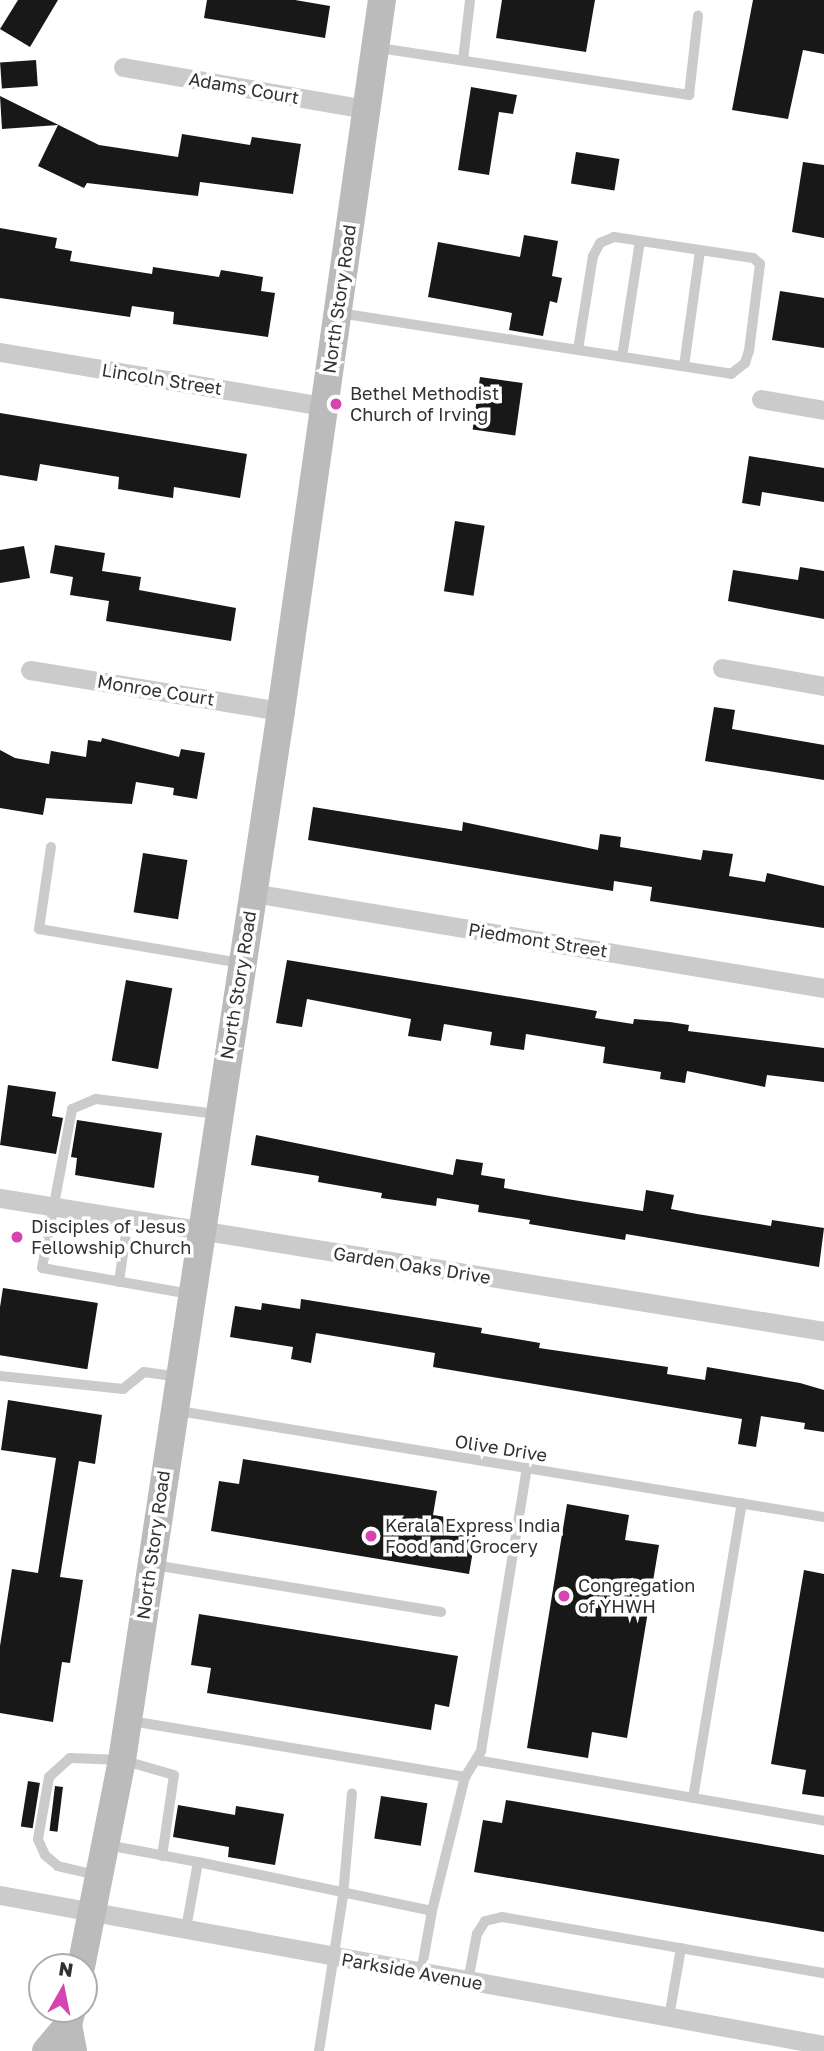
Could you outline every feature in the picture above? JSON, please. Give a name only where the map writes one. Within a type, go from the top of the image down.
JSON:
[{"type":"main road","name":"North Story Road","points":[[84,1953],[122,1760],[199,1231],[281,711],[382,0]]},
{"type":"main road","points":[[46,2051],[71,2028]]},
{"type":"street","name":"Adams Court","points":[[122,67],[366,109]]},
{"type":"street","name":"Lincoln Street","points":[[0,352],[324,406]]},
{"type":"street","points":[[761,399],[824,410]]},
{"type":"street","points":[[722,668],[824,686]]},
{"type":"street","name":"Monroe Court","points":[[30,670],[281,711]]},
{"type":"street","name":"Piedmont Street","points":[[253,893],[824,988]]},
{"type":"street","name":"Garden Oaks Drive","points":[[0,1200],[824,1331]]},
{"type":"street","name":"Parkside Avenue","points":[[0,1895],[824,2045]]},
{"type":"lane","points":[[463,60],[470,0]]},
{"type":"lane","points":[[375,47],[689,95],[698,16]]},
{"type":"lane","points":[[338,312],[622,357],[684,366],[731,374],[745,363],[763,272],[753,258],[614,237],[600,243],[593,256],[578,350]]},
{"type":"lane","points":[[622,357],[640,241]]},
{"type":"lane","points":[[684,366],[700,250]]},
{"type":"lane","points":[[51,847],[39,929],[242,963]]},
{"type":"lane","points":[[190,1294],[42,1268],[72,1109],[96,1099],[218,1114]]},
{"type":"lane","points":[[120,1282],[128,1219]]},
{"type":"lane","points":[[0,1376],[123,1389],[144,1372],[177,1377]]},
{"type":"lane","name":"Olive Drive","points":[[173,1410],[824,1517]]},
{"type":"lane","points":[[421,1973],[432,1911],[466,1777],[476,1760],[527,1468]]},
{"type":"lane","points":[[693,1798],[742,1503]]},
{"type":"lane","points":[[150,1564],[441,1612]]},
{"type":"lane","points":[[127,1720],[466,1777]]},
{"type":"lane","points":[[100,1876],[58,1866],[45,1855],[38,1839],[49,1777],[71,1758],[122,1760],[174,1775],[162,1856]]},
{"type":"lane","points":[[476,1760],[824,1821]]},
{"type":"lane","points":[[319,2051],[343,1896],[352,1793]]},
{"type":"lane","points":[[106,1844],[198,1862],[343,1896],[432,1911]]},
{"type":"lane","points":[[186,1929],[198,1862]]},
{"type":"lane","points":[[468,1981],[477,1934],[485,1920],[502,1917],[824,1973]]},
{"type":"lane","points":[[669,2017],[681,1948]]},
{"type":"building","points":[[18,0],[58,0],[30,47],[0,29]]},
{"type":"building","points":[[207,0],[295,0],[330,6],[325,38],[204,18]]},
{"type":"building","points":[[502,0],[595,0],[586,52],[496,38]]},
{"type":"building","points":[[753,0],[824,0],[824,54],[803,50],[788,119],[732,110]]},
{"type":"building","points":[[36,60],[38,86],[2,88],[0,63]]},
{"type":"building","points":[[471,87],[517,95],[513,114],[499,112],[489,175],[458,170]]},
{"type":"building","points":[[0,96],[99,145],[178,157],[182,134],[250,145],[252,137],[301,144],[293,194],[200,182],[198,196],[87,183],[84,188],[38,166],[58,125],[2,129]]},
{"type":"building","points":[[576,152],[619,159],[614,190],[571,184]]},
{"type":"building","points":[[803,162],[824,165],[824,238],[792,232]]},
{"type":"building","points":[[0,228],[57,238],[55,248],[72,251],[70,261],[152,274],[153,267],[219,277],[221,270],[263,277],[261,291],[275,293],[268,337],[173,324],[174,312],[132,306],[130,317],[0,298]]},
{"type":"building","points":[[524,235],[558,241],[552,276],[562,278],[557,303],[550,301],[543,336],[509,330],[512,313],[428,297],[438,242],[520,257]]},
{"type":"building","points":[[780,291],[824,298],[824,348],[772,340]]},
{"type":"building","points":[[480,377],[523,383],[515,435],[473,429]]},
{"type":"building","points":[[0,413],[247,454],[240,498],[174,487],[173,498],[118,489],[119,477],[40,464],[37,481],[0,475]]},
{"type":"building","points":[[749,456],[824,468],[824,502],[762,492],[760,506],[742,503]]},
{"type":"building","points":[[455,521],[485,526],[474,596],[444,591]]},
{"type":"building","points":[[55,545],[105,553],[102,571],[141,577],[139,590],[236,608],[231,641],[106,621],[109,601],[70,595],[73,577],[50,573]]},
{"type":"building","points":[[24,546],[30,578],[0,583],[0,550]]},
{"type":"building","points":[[800,567],[824,571],[824,619],[728,601],[733,570],[798,580]]},
{"type":"building","points":[[714,707],[735,710],[732,729],[824,745],[824,780],[705,761]]},
{"type":"building","points":[[102,738],[179,757],[181,749],[205,753],[197,799],[173,795],[174,788],[136,782],[132,804],[46,798],[43,815],[0,808],[0,750],[15,758],[49,764],[51,751],[86,757],[88,740],[101,742]]},
{"type":"building","points":[[313,807],[462,831],[463,822],[598,850],[600,834],[621,837],[620,847],[701,860],[703,850],[733,854],[729,876],[765,882],[767,873],[824,886],[824,928],[650,901],[652,887],[614,881],[613,891],[308,840]]},
{"type":"building","points":[[143,853],[187,860],[178,919],[134,912]]},
{"type":"building","points":[[287,960],[597,1011],[595,1018],[633,1024],[634,1019],[670,1022],[689,1025],[688,1031],[824,1048],[824,1082],[767,1075],[765,1087],[687,1071],[685,1083],[660,1079],[661,1072],[603,1063],[605,1047],[526,1034],[524,1050],[490,1045],[492,1032],[444,1024],[441,1041],[408,1036],[411,1019],[307,999],[302,1027],[276,1023]]},
{"type":"building","points":[[126,980],[172,988],[158,1069],[112,1061]]},
{"type":"building","points":[[8,1085],[56,1092],[52,1116],[63,1118],[56,1154],[0,1145]]},
{"type":"building","points":[[77,1120],[162,1133],[154,1188],[75,1175],[77,1158],[71,1157]]},
{"type":"building","points":[[256,1135],[453,1175],[456,1159],[483,1163],[481,1175],[505,1179],[504,1188],[567,1199],[643,1211],[646,1190],[674,1195],[671,1209],[771,1226],[772,1220],[824,1228],[819,1267],[626,1234],[625,1240],[529,1224],[530,1220],[478,1212],[479,1205],[437,1198],[436,1206],[381,1198],[382,1193],[318,1182],[319,1176],[251,1165]]},
{"type":"building","points":[[3,1288],[98,1303],[87,1369],[0,1355],[0,1307]]},
{"type":"building","points":[[301,1299],[482,1328],[481,1333],[540,1343],[539,1348],[668,1367],[667,1374],[705,1380],[707,1367],[800,1383],[824,1390],[824,1432],[804,1429],[805,1423],[761,1416],[756,1447],[738,1444],[742,1419],[433,1367],[435,1353],[316,1333],[311,1363],[291,1359],[293,1347],[230,1337],[235,1306],[261,1310],[262,1303],[300,1309]]},
{"type":"building","points":[[8,1400],[102,1415],[95,1464],[79,1461],[60,1577],[83,1580],[70,1663],[62,1662],[53,1722],[0,1713],[0,1646],[12,1569],[38,1573],[56,1458],[1,1450]]},
{"type":"building","points":[[243,1459],[437,1491],[433,1515],[478,1522],[469,1574],[211,1531],[219,1481],[239,1484]]},
{"type":"building","points":[[567,1504],[629,1515],[625,1540],[659,1545],[627,1738],[592,1732],[588,1758],[527,1748]]},
{"type":"building","points":[[804,1570],[824,1574],[824,1797],[802,1794],[806,1770],[771,1764]]},
{"type":"building","points":[[199,1614],[458,1656],[449,1707],[435,1704],[431,1730],[207,1693],[211,1668],[191,1665]]},
{"type":"building","points":[[28,1781],[40,1783],[33,1828],[21,1826]]},
{"type":"building","points":[[55,1786],[63,1787],[57,1832],[50,1831]]},
{"type":"building","points":[[381,1796],[427,1803],[421,1846],[374,1838]]},
{"type":"building","points":[[506,1800],[824,1855],[824,1932],[474,1872],[483,1820],[502,1823]]},
{"type":"building","points":[[178,1805],[235,1815],[236,1806],[284,1814],[275,1865],[228,1857],[229,1847],[173,1837]]},
{"type":"place","name":"Bethel Methodist Church of Irving","points":[[336,404]]},
{"type":"place","name":"Disciples of Jesus Fellowship Church","points":[[17,1237]]},
{"type":"place","name":"Kerala Express India Food and Grocery","points":[[371,1536]]},
{"type":"place","name":"Congregation of YHWH","points":[[564,1596]]}]
